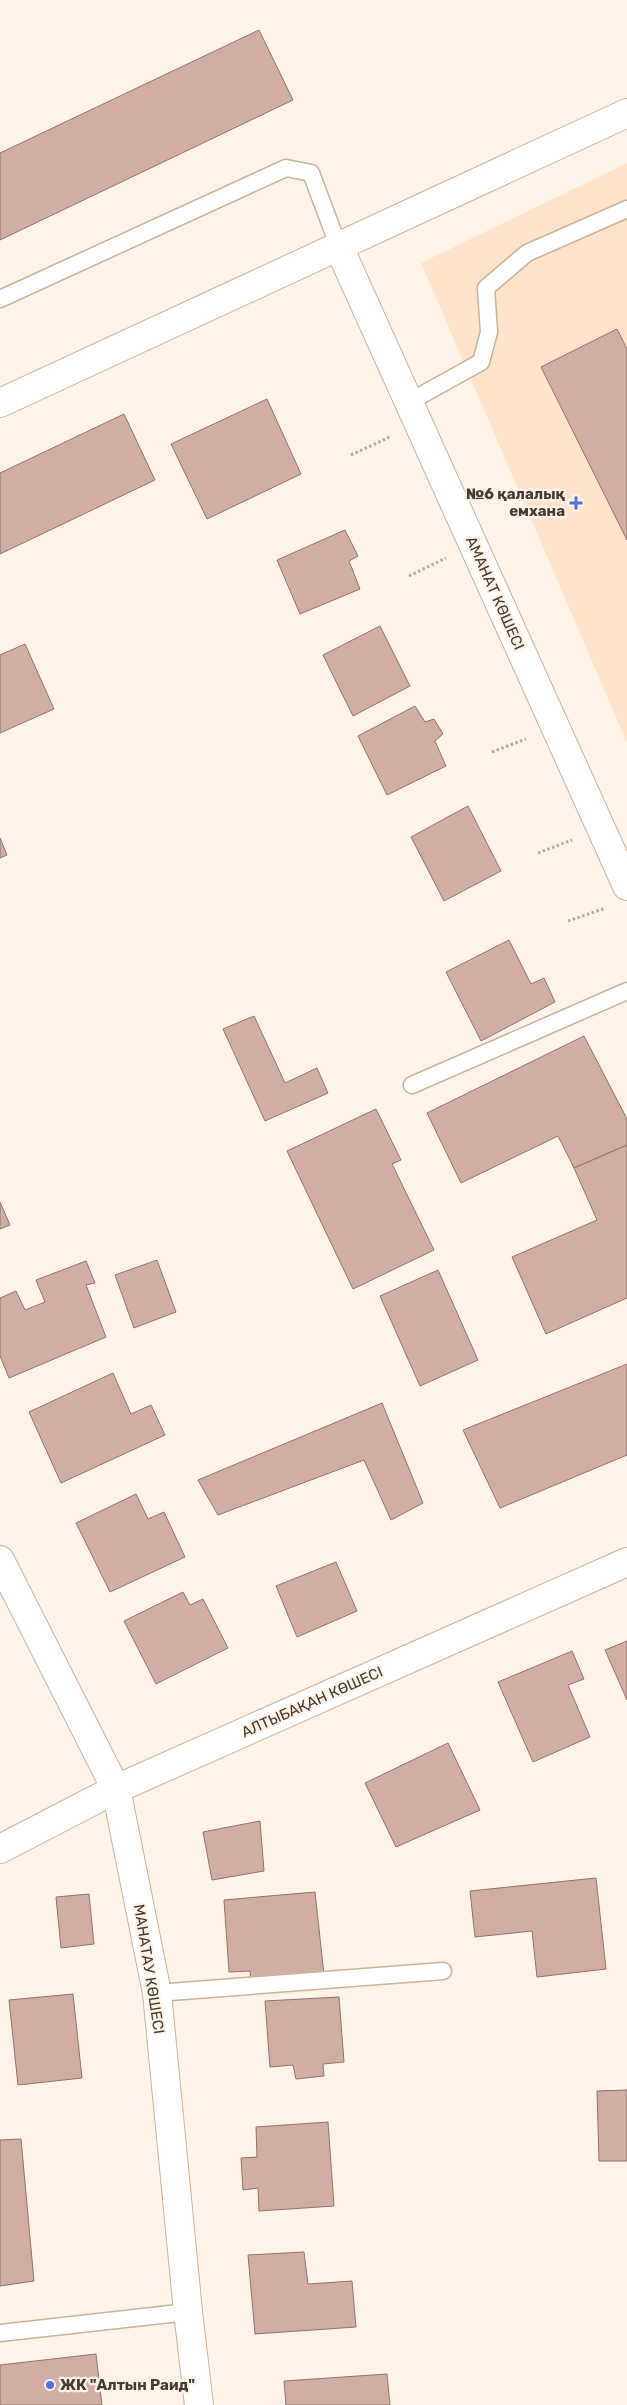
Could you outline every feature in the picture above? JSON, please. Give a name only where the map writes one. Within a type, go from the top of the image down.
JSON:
[{"type":"street","points":[[0,402],[627,113]]},
{"type":"street","name":"АМАНАТ КӨШЕСІ","points":[[338,245],[473,545],[619,896]]},
{"type":"street","name":"МАНАТАУ КӨШЕСІ","points":[[0,1560],[116,1789],[157,1993],[188,2312],[199,2405]]},
{"type":"street","name":"АЛТЫБАҚАН КӨШЕСІ","points":[[0,1849],[116,1789],[627,1562]]},
{"type":"lane","points":[[0,299],[286,168],[310,173],[338,245]]},
{"type":"lane","points":[[414,413],[481,362],[489,332],[486,288],[527,253],[627,209]]},
{"type":"lane","points":[[412,1085],[627,991]]},
{"type":"lane","points":[[157,1993],[443,1971]]},
{"type":"lane","points":[[0,2333],[188,2312]]},
{"type":"path","points":[[351,455],[414,413]]},
{"type":"path","points":[[408,576],[473,545]]},
{"type":"path","points":[[568,921],[619,896]]},
{"type":"shaded area","name":"№6 қалалық емхана","points":[[627,163],[627,743],[421,263]]},
{"type":"building","points":[[259,30],[293,100],[0,240],[0,153]]},
{"type":"building","points":[[617,329],[627,349],[627,540],[541,367]]},
{"type":"building","points":[[267,399],[301,474],[207,519],[171,444]]},
{"type":"building","points":[[124,414],[155,480],[0,554],[0,473]]},
{"type":"building","points":[[345,530],[358,556],[349,561],[360,589],[300,614],[277,560]]},
{"type":"building","points":[[380,626],[410,686],[353,716],[323,655]]},
{"type":"building","points":[[25,644],[54,709],[0,733],[0,655]]},
{"type":"building","points":[[415,706],[425,722],[434,719],[443,734],[435,741],[446,766],[387,795],[358,736]]},
{"type":"building","points":[[468,806],[501,871],[444,901],[411,837]]},
{"type":"building","points":[[0,838],[7,855],[0,858]]},
{"type":"building","points":[[509,940],[531,984],[544,978],[555,1002],[481,1041],[446,972]]},
{"type":"building","points":[[254,1016],[285,1083],[317,1068],[328,1093],[265,1121],[223,1029]]},
{"type":"building","points":[[584,1036],[627,1119],[627,1145],[574,1168],[558,1136],[461,1183],[427,1113]]},
{"type":"building","points":[[376,1109],[401,1160],[392,1164],[434,1250],[353,1289],[287,1151]]},
{"type":"building","points":[[627,1145],[627,1298],[546,1334],[512,1257],[597,1220],[574,1168]]},
{"type":"building","points":[[0,1202],[10,1225],[0,1229]]},
{"type":"building","points":[[157,1260],[176,1312],[134,1328],[115,1275]]},
{"type":"building","points":[[86,1261],[95,1283],[86,1285],[106,1337],[9,1378],[0,1356],[0,1298],[16,1291],[25,1310],[45,1302],[36,1280]]},
{"type":"building","points":[[438,1270],[478,1360],[420,1386],[380,1296]]},
{"type":"building","points":[[627,1364],[627,1455],[500,1508],[463,1430]]},
{"type":"building","points":[[113,1373],[131,1414],[151,1405],[165,1435],[61,1483],[29,1412]]},
{"type":"building","points":[[382,1403],[423,1503],[391,1520],[364,1460],[218,1515],[198,1480]]},
{"type":"building","points":[[136,1494],[148,1519],[164,1512],[185,1557],[110,1592],[76,1523]]},
{"type":"building","points":[[336,1562],[357,1611],[297,1637],[276,1586]]},
{"type":"building","points":[[183,1592],[190,1605],[203,1599],[228,1648],[156,1684],[124,1621]]},
{"type":"building","points":[[627,1641],[627,1700],[605,1650]]},
{"type":"building","points":[[572,1651],[584,1679],[568,1685],[590,1737],[533,1762],[498,1682]]},
{"type":"building","points":[[448,1743],[480,1810],[396,1847],[365,1783]]},
{"type":"building","points":[[260,1821],[264,1871],[212,1880],[203,1832]]},
{"type":"building","points":[[596,1878],[606,1969],[537,1977],[532,1931],[475,1937],[470,1891]]},
{"type":"building","points":[[315,1892],[324,1975],[251,1982],[250,1971],[229,1972],[224,1900]]},
{"type":"building","points":[[89,1894],[94,1944],[61,1948],[56,1897]]},
{"type":"building","points":[[73,1994],[82,2078],[18,2085],[9,2000]]},
{"type":"building","points":[[339,1997],[344,2062],[323,2064],[324,2076],[296,2079],[293,2065],[270,2067],[265,2001]]},
{"type":"building","points":[[627,2090],[627,2161],[599,2161],[597,2091]]},
{"type":"building","points":[[328,2122],[334,2206],[259,2211],[258,2188],[243,2190],[241,2158],[257,2157],[256,2127]]},
{"type":"building","points":[[21,2139],[34,2281],[0,2286],[0,2140]]},
{"type":"building","points":[[304,2252],[308,2284],[352,2281],[356,2327],[255,2334],[248,2255]]},
{"type":"building","name":"ЖК \"Алтын Раид\"","points":[[96,2354],[102,2405],[0,2405],[0,2365]]},
{"type":"building","points":[[387,2374],[390,2405],[286,2405],[284,2381]]},
{"type":"place","name":"№6 қалалық емхана","points":[[576,503]]},
{"type":"place","name":"ЖК \"Алтын Раид\"","points":[[50,2385]]}]
